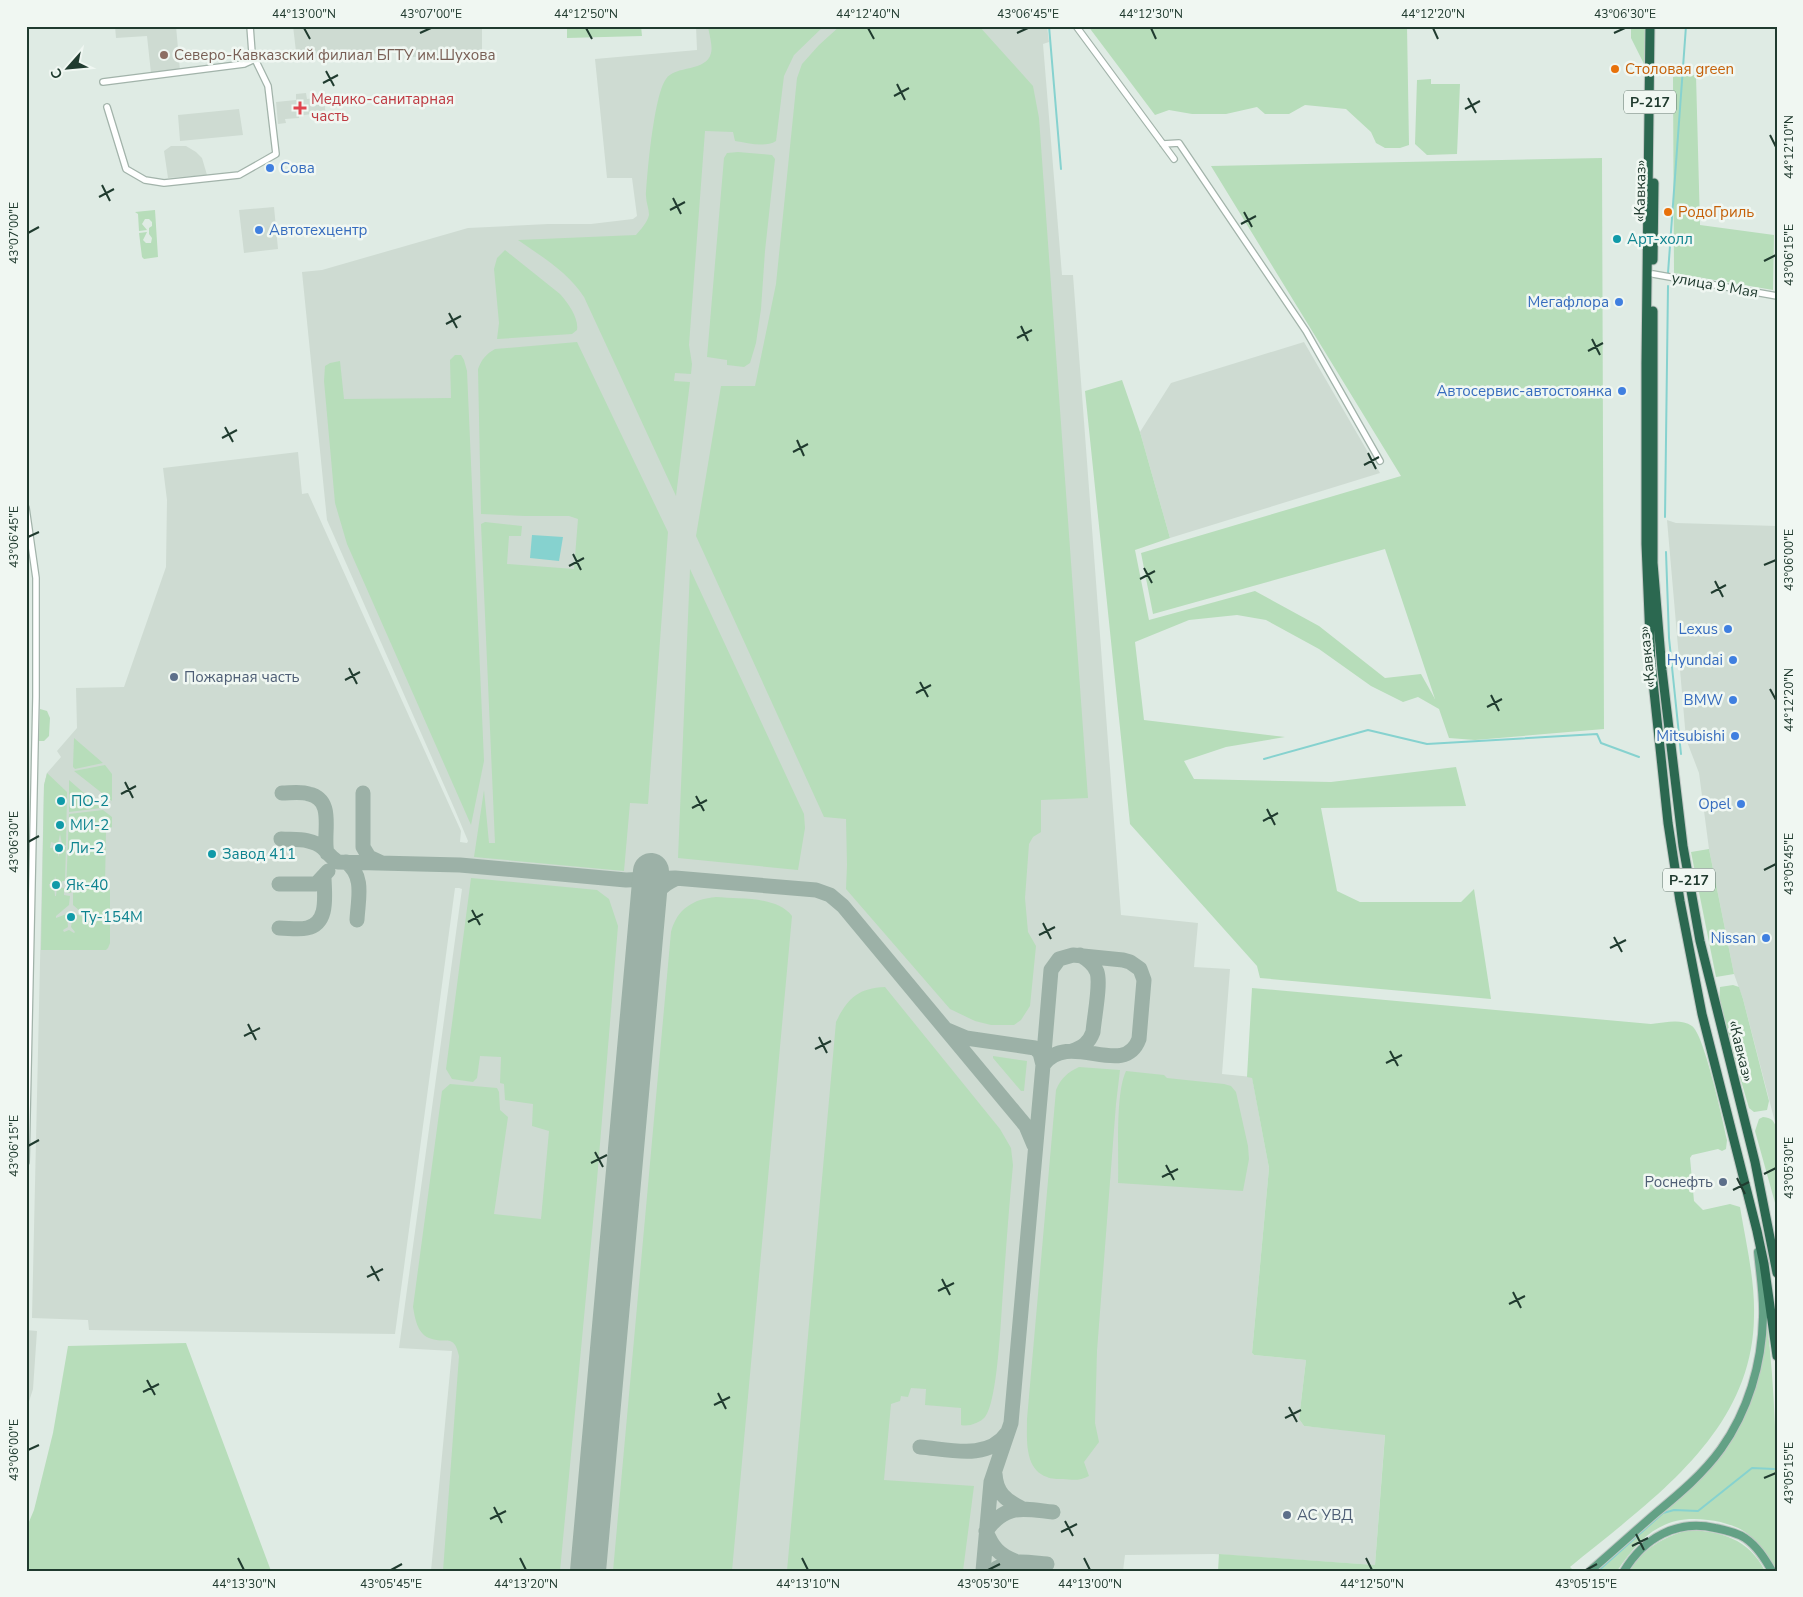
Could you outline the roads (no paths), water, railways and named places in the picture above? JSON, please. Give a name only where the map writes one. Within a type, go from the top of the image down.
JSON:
[{"type":"highway","name":"«Кавказ»","points":[[1650,26],[1646,357],[1646,544],[1650,663],[1670,832],[1690,952],[1702,1014],[1757,1230],[1764,1264],[1777,1356]]},
{"type":"highway","name":"«Кавказ»","points":[[1655,26],[1653,274],[1653,563],[1655,604],[1682,837],[1700,941],[1755,1162],[1777,1274]]},
{"type":"highway","points":[[1690,952],[1701,994],[1705,996],[1708,994],[1708,991],[1700,941]]},
{"type":"highway","points":[[1730,1119],[1728,1100],[1709,1028],[1710,1022],[1716,1025],[1725,1060],[1732,1075]]},
{"type":"main road","points":[[1590,1571],[1682,1491],[1704,1469],[1721,1449],[1744,1407],[1752,1387],[1758,1363],[1764,1316],[1757,1230]]},
{"type":"main road","points":[[1624,1571],[1642,1547],[1662,1533],[1686,1525],[1698,1525],[1732,1532],[1745,1538],[1763,1556],[1772,1571]]},
{"type":"street","points":[[107,107],[126,169],[145,180],[164,183],[240,175],[276,154],[268,86],[252,53],[250,26]]},
{"type":"street","points":[[1076,26],[1174,159]]},
{"type":"street","points":[[103,82],[244,64],[255,59]]},
{"type":"street","points":[[1163,144],[1179,143],[1306,331],[1380,461]]},
{"type":"street","name":"улица 9 Мая","points":[[1653,274],[1777,296]]},
{"type":"street","points":[[26,508],[36,578],[36,697],[26,1162]]},
{"type":"water","points":[[532,535],[563,537],[559,561],[530,558]]},
{"type":"waterway","points":[[1049,26],[1061,169]]},
{"type":"waterway","points":[[1668,273],[1686,26]]},
{"type":"waterway","points":[[1665,517],[1668,286]]},
{"type":"waterway","points":[[1666,552],[1669,638],[1681,754]]},
{"type":"waterway","points":[[1264,759],[1368,730],[1427,744],[1597,734],[1601,743],[1639,757]]},
{"type":"waterway","points":[[1598,1571],[1663,1513],[1674,1510],[1698,1511],[1752,1468],[1774,1469]]},
{"type":"place","name":"Северо-Кавказский филиал БГТУ им.Шухова","points":[[164,55]]},
{"type":"place","name":"Столовая green","points":[[1615,69]]},
{"type":"place","name":"Медико-санитарная часть","points":[[300,108]]},
{"type":"place","name":"Сова","points":[[270,168]]},
{"type":"place","name":"РодоГриль","points":[[1668,212]]},
{"type":"place","name":"Автотехцентр","points":[[259,230]]},
{"type":"place","name":"Арт-холл","points":[[1617,239]]},
{"type":"place","name":"Мегафлора","points":[[1619,302]]},
{"type":"place","name":"Автосервис-автостоянка","points":[[1622,391]]},
{"type":"place","name":"Lexus","points":[[1728,629]]},
{"type":"place","name":"Hyundai","points":[[1733,660]]},
{"type":"place","name":"Пожарная часть","points":[[174,677]]},
{"type":"place","name":"BMW","points":[[1733,700]]},
{"type":"place","name":"Mitsubishi","points":[[1735,736]]},
{"type":"place","name":"ПО-2","points":[[61,801]]},
{"type":"place","name":"Opel","points":[[1741,804]]},
{"type":"place","name":"МИ-2","points":[[60,825]]},
{"type":"place","name":"Ли-2","points":[[59,848]]},
{"type":"place","name":"Завод 411","points":[[212,854]]},
{"type":"place","name":"Як-40","points":[[56,885]]},
{"type":"place","name":"Ту-154М","points":[[71,917]]},
{"type":"place","name":"Nissan","points":[[1766,938]]},
{"type":"place","name":"Роснефть","points":[[1723,1182]]},
{"type":"place","name":"АС УВД","points":[[1287,1515]]}]
